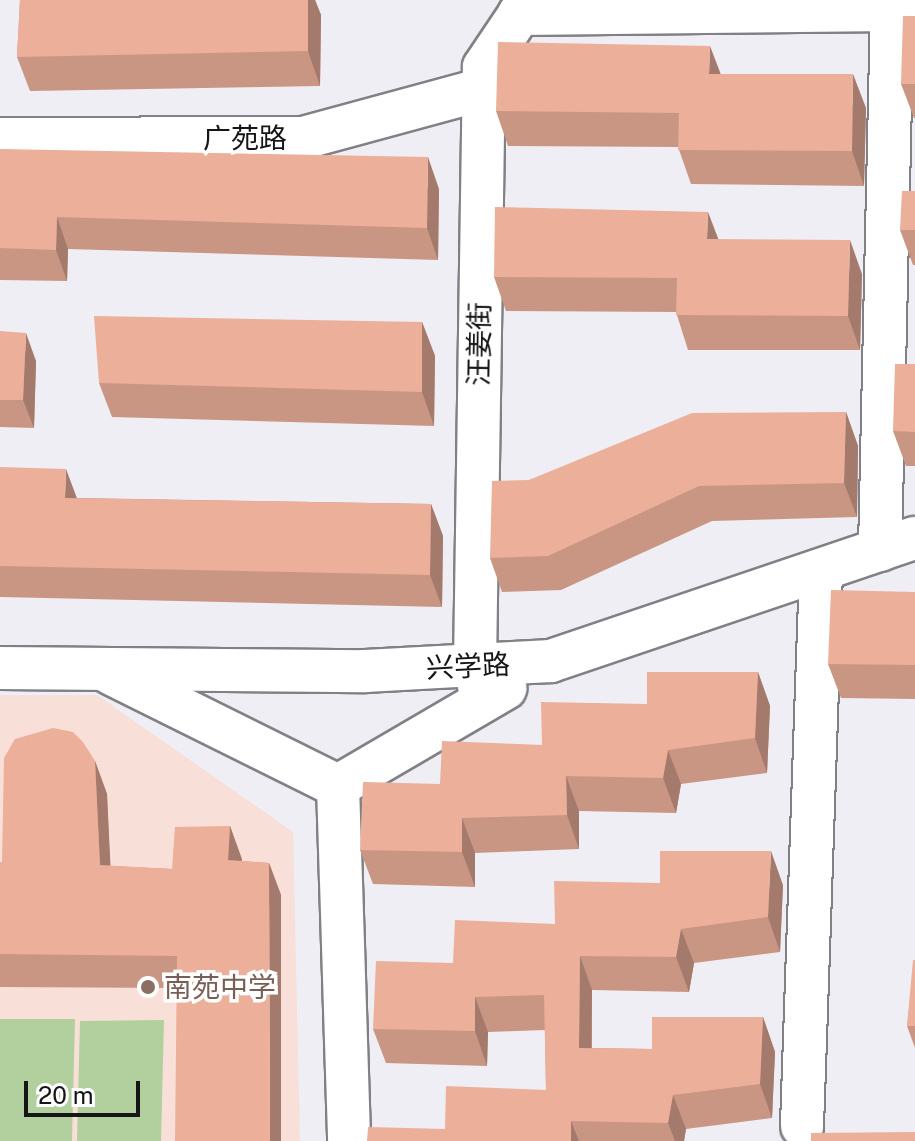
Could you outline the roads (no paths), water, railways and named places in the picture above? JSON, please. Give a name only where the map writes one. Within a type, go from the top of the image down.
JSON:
[{"type":"street","points":[[524,7],[900,5],[898,544]]},
{"type":"street","name":"汪姜街","points":[[478,683],[484,67],[524,7]]},
{"type":"street","name":"广苑路","points":[[0,139],[303,138],[483,89]]},
{"type":"street","name":"兴学路","points":[[0,668],[365,671],[478,683],[898,544]]},
{"type":"street","points":[[802,1126],[821,570]]},
{"type":"street","points":[[101,669],[338,786]]},
{"type":"street","points":[[338,786],[478,683]]},
{"type":"street","points":[[338,786],[349,1141]]},
{"type":"place","name":"南苑中学","points":[[148,987]]}]
